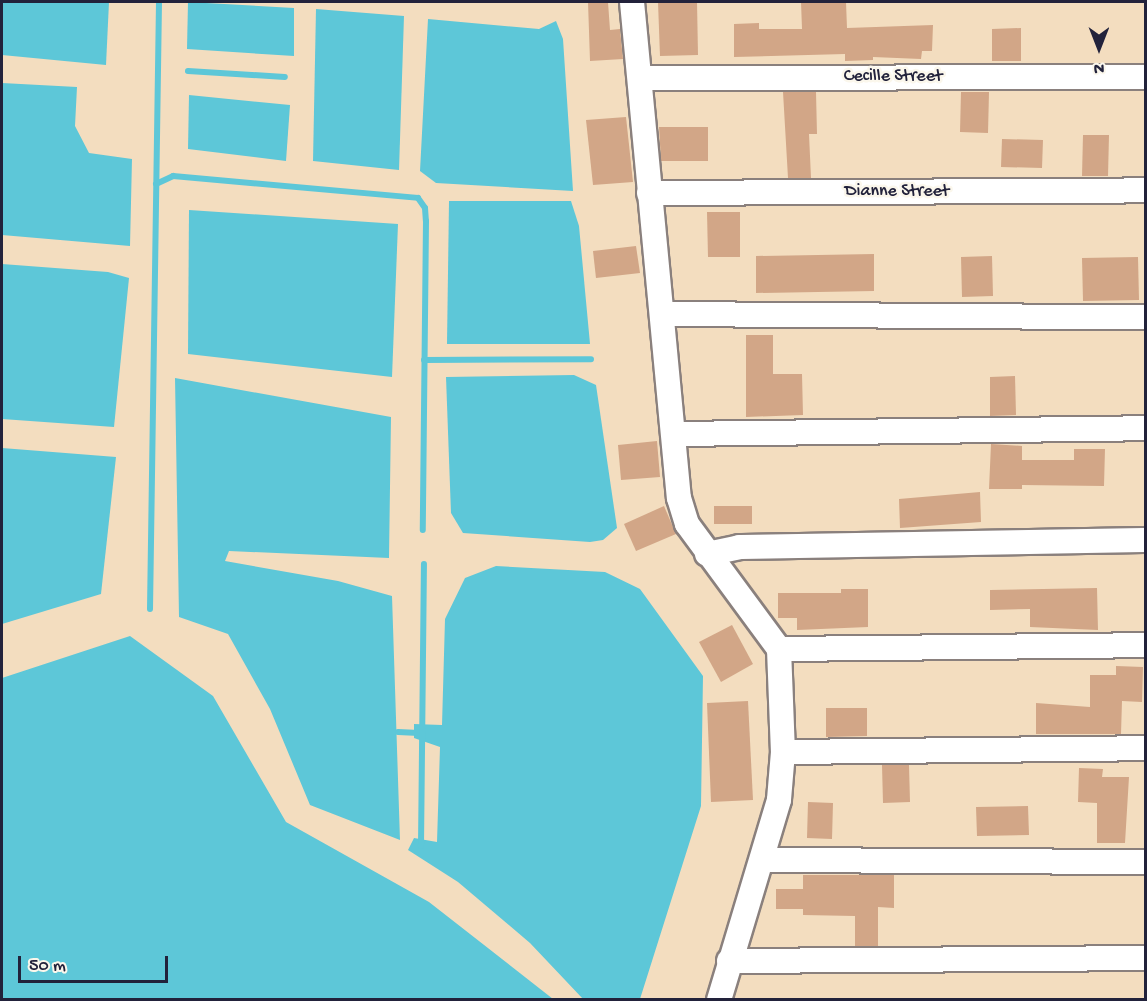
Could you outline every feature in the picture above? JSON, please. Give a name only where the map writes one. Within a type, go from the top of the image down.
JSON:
[{"type":"street","points":[[632,2],[680,498],[687,524],[779,650],[783,752],[779,800],[763,860],[729,961],[719,999]]},
{"type":"street","name":"Cecille Street","points":[[640,78],[1146,76]]},
{"type":"street","name":"Dianne Street","points":[[649,193],[1146,190]]},
{"type":"street","points":[[663,314],[1146,317]]},
{"type":"street","points":[[674,434],[1146,428]]},
{"type":"street","points":[[707,554],[739,547],[1146,540]]},
{"type":"street","points":[[779,650],[1146,645]]},
{"type":"street","points":[[783,752],[1146,748]]},
{"type":"street","points":[[763,860],[1146,862]]},
{"type":"street","points":[[729,961],[1146,958]]},
{"type":"water","points":[[2,2],[109,2],[106,65],[2,55]]},
{"type":"water","points":[[188,2],[294,8],[294,56],[187,49]]},
{"type":"water","points":[[316,9],[404,16],[399,170],[313,161]]},
{"type":"water","points":[[428,19],[539,29],[556,21],[563,39],[573,191],[436,183],[420,171]]},
{"type":"water","points":[[2,83],[77,87],[75,126],[89,153],[132,159],[130,246],[2,235]]},
{"type":"water","points":[[189,95],[290,105],[286,161],[188,149]]},
{"type":"water","points":[[449,201],[571,201],[579,226],[590,344],[447,344]]},
{"type":"water","points":[[189,210],[398,224],[392,377],[188,354]]},
{"type":"water","points":[[2,264],[108,272],[129,278],[114,427],[2,419]]},
{"type":"water","points":[[574,375],[596,385],[617,528],[603,540],[590,542],[463,533],[451,513],[446,377]]},
{"type":"water","points":[[175,378],[391,417],[389,558],[229,551],[225,561],[338,581],[392,596],[400,840],[310,805],[270,709],[228,634],[179,617]]},
{"type":"water","points":[[2,448],[116,457],[101,594],[2,624]]},
{"type":"water","points":[[496,566],[605,572],[640,589],[703,676],[701,806],[640,999],[583,999],[530,943],[458,882],[408,850],[414,838],[437,842],[440,747],[414,738],[414,724],[442,725],[445,619],[465,578]]},
{"type":"water","points":[[130,636],[213,696],[286,822],[429,902],[553,999],[2,999],[2,678]]},
{"type":"building","points":[[588,2],[608,2],[610,30],[620,29],[623,59],[590,61]]},
{"type":"building","points":[[658,2],[697,2],[698,55],[660,56]]},
{"type":"building","points":[[801,2],[846,2],[847,28],[933,25],[932,51],[922,51],[921,59],[873,57],[873,60],[845,61],[845,54],[734,57],[734,24],[759,23],[759,29],[802,29]]},
{"type":"building","points":[[1021,28],[1021,61],[992,61],[992,29]]},
{"type":"building","points":[[783,92],[816,92],[817,134],[809,134],[811,178],[788,178]]},
{"type":"building","points":[[961,92],[989,92],[988,133],[960,132]]},
{"type":"building","points":[[626,117],[633,182],[593,185],[586,120]]},
{"type":"building","points":[[659,127],[708,127],[708,161],[661,161]]},
{"type":"building","points":[[1083,135],[1109,135],[1108,176],[1082,176]]},
{"type":"building","points":[[1002,139],[1043,140],[1042,168],[1001,167]]},
{"type":"building","points":[[707,212],[740,212],[740,257],[708,257]]},
{"type":"building","points":[[636,246],[640,273],[596,278],[593,251]]},
{"type":"building","points":[[874,254],[874,291],[756,293],[756,256]]},
{"type":"building","points":[[992,256],[993,296],[962,297],[961,257]]},
{"type":"building","points":[[1138,257],[1139,300],[1083,301],[1082,258]]},
{"type":"building","points":[[746,335],[773,335],[773,374],[802,374],[803,415],[746,417]]},
{"type":"building","points":[[1015,376],[1016,415],[990,416],[990,377]]},
{"type":"building","points":[[657,441],[660,477],[621,480],[618,445]]},
{"type":"building","points":[[991,444],[1022,446],[1022,460],[1074,460],[1074,449],[1105,449],[1104,486],[1022,485],[1022,489],[989,489]]},
{"type":"building","points":[[980,492],[981,522],[900,528],[899,499]]},
{"type":"building","points":[[664,506],[676,534],[636,551],[624,524]]},
{"type":"building","points":[[714,506],[752,506],[752,524],[714,524]]},
{"type":"building","points":[[1097,588],[1098,630],[1030,627],[1030,609],[990,610],[990,590]]},
{"type":"building","points":[[841,589],[868,589],[868,627],[797,630],[797,618],[778,618],[778,593],[841,593]]},
{"type":"building","points":[[732,625],[753,664],[721,682],[699,642]]},
{"type":"building","points":[[1116,666],[1143,667],[1142,702],[1122,701],[1121,734],[1036,734],[1036,703],[1090,707],[1090,675],[1116,675]]},
{"type":"building","points":[[748,701],[753,800],[711,802],[707,703]]},
{"type":"building","points":[[826,708],[867,708],[867,736],[826,737]]},
{"type":"building","points":[[882,765],[909,765],[910,802],[883,803]]},
{"type":"building","points":[[1079,768],[1103,769],[1102,777],[1129,777],[1125,843],[1097,843],[1097,803],[1078,802]]},
{"type":"building","points":[[808,802],[833,803],[832,839],[807,838]]},
{"type":"building","points":[[1028,806],[1029,835],[977,836],[976,807]]},
{"type":"building","points":[[803,875],[894,875],[894,908],[878,907],[878,946],[855,946],[855,916],[803,915],[803,909],[776,909],[776,889],[803,889]]},
{"type":"waterway","points":[[150,609],[159,2]]},
{"type":"waterway","points":[[188,71],[285,77]]},
{"type":"waterway","points":[[156,184],[173,176],[418,198],[425,208],[426,221],[423,530]]},
{"type":"waterway","points":[[424,360],[591,359]]},
{"type":"waterway","points":[[421,846],[424,564]]},
{"type":"waterway","points":[[398,732],[419,733]]}]
